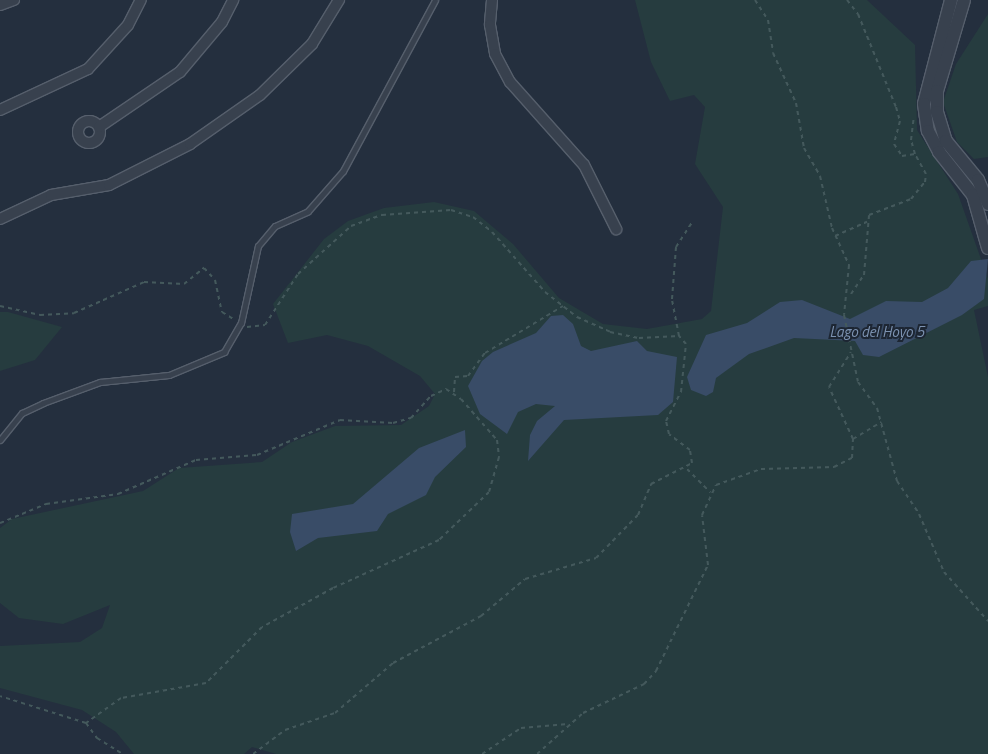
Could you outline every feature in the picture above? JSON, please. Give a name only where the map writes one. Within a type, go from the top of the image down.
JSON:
[{"type":"street","points":[[0,5],[14,0]]},
{"type":"street","points":[[0,110],[88,69],[128,25],[141,0]]},
{"type":"street","points":[[99,127],[180,72],[222,22],[234,0]]},
{"type":"street","points":[[0,219],[51,195],[109,184],[190,144],[260,95],[312,44],[339,0]]},
{"type":"street","points":[[492,0],[493,44],[506,75],[584,165],[616,228]]},
{"type":"street","points":[[951,0],[924,104],[928,131],[939,152],[973,195],[988,248]]},
{"type":"street","points":[[964,0],[938,91],[937,112],[946,141],[978,180],[988,204]]},
{"type":"lane","points":[[0,440],[22,413],[43,403],[100,382],[169,375],[209,359],[234,341],[258,246],[275,226],[308,211],[343,171],[434,0]]},
{"type":"path","points":[[755,0],[768,20],[773,53],[796,103],[804,148],[823,184],[835,236],[849,265],[850,294],[844,315],[858,382],[882,421],[897,481],[919,514],[944,572],[988,621]]},
{"type":"path","points":[[847,0],[858,14],[900,121],[896,151],[902,156],[915,154]]},
{"type":"path","points":[[835,236],[867,222],[876,210],[911,199],[922,188],[926,174],[915,154],[911,140],[916,109]]},
{"type":"path","points":[[0,306],[40,315],[74,313],[144,282],[184,284],[204,268],[215,280],[222,312],[250,329],[265,325],[298,274],[351,226],[382,215],[451,210],[473,217],[563,306],[610,332],[657,340],[679,336]]},
{"type":"path","points":[[253,754],[285,730],[335,713],[393,662],[482,616],[525,579],[596,558],[638,515],[651,484],[686,468],[692,463],[690,450],[666,428],[681,384],[685,350],[679,336],[672,299],[676,247],[692,222]]},
{"type":"path","points":[[850,294],[864,275],[867,222]]},
{"type":"path","points":[[454,392],[455,377],[468,376],[485,353],[563,306]]},
{"type":"path","points":[[537,754],[568,724],[644,684],[656,671],[708,565],[702,515],[710,492],[732,477],[761,469],[844,464],[852,458],[853,439],[829,387],[851,352]]},
{"type":"path","points":[[0,523],[46,504],[118,494],[196,460],[257,455],[340,420],[394,423],[411,418],[438,391],[454,392],[488,426],[499,457],[489,492],[439,540],[333,588],[262,627],[206,683],[121,698],[86,723]]},
{"type":"path","points":[[853,439],[882,421]]},
{"type":"path","points":[[686,468],[710,492]]},
{"type":"path","points":[[0,696],[86,723],[97,738],[123,754]]},
{"type":"path","points":[[482,754],[521,728],[568,724]]},
{"type":"green space","points":[[635,0],[867,0],[915,45],[917,130],[958,194],[988,279],[988,306],[974,310],[988,377],[988,754],[276,754],[252,747],[244,754],[134,754],[116,732],[82,710],[0,688],[0,646],[80,642],[102,628],[110,605],[63,624],[19,618],[0,603],[0,528],[12,519],[143,491],[179,468],[262,462],[292,442],[335,426],[401,425],[429,406],[435,394],[420,376],[368,346],[327,335],[288,343],[273,304],[324,239],[348,221],[384,208],[434,202],[474,211],[513,244],[559,298],[603,324],[647,329],[702,319],[711,311],[723,207],[695,164],[705,107],[694,95],[670,101],[651,62]]},
{"type":"green space","points":[[988,14],[988,157],[974,159],[957,142],[943,102],[956,64]]},
{"type":"green space","points":[[0,312],[8,312],[62,327],[35,360],[0,371]]},
{"type":"water","name":"Lago del Hoyo 5","points":[[988,259],[984,299],[962,315],[879,357],[863,355],[855,341],[794,338],[749,354],[716,378],[713,392],[706,396],[691,390],[687,377],[706,335],[747,323],[780,302],[802,300],[850,319],[886,301],[922,302],[948,288],[971,261]]},
{"type":"water","points":[[563,315],[573,324],[581,346],[591,351],[637,341],[647,351],[677,357],[673,402],[658,415],[564,420],[528,461],[530,435],[537,421],[555,406],[536,404],[518,412],[507,434],[480,414],[468,386],[482,361],[493,352],[536,333],[551,316]]},
{"type":"water","points":[[465,430],[466,447],[435,477],[426,495],[388,514],[377,531],[318,538],[296,551],[290,532],[292,514],[353,504],[419,448]]}]
